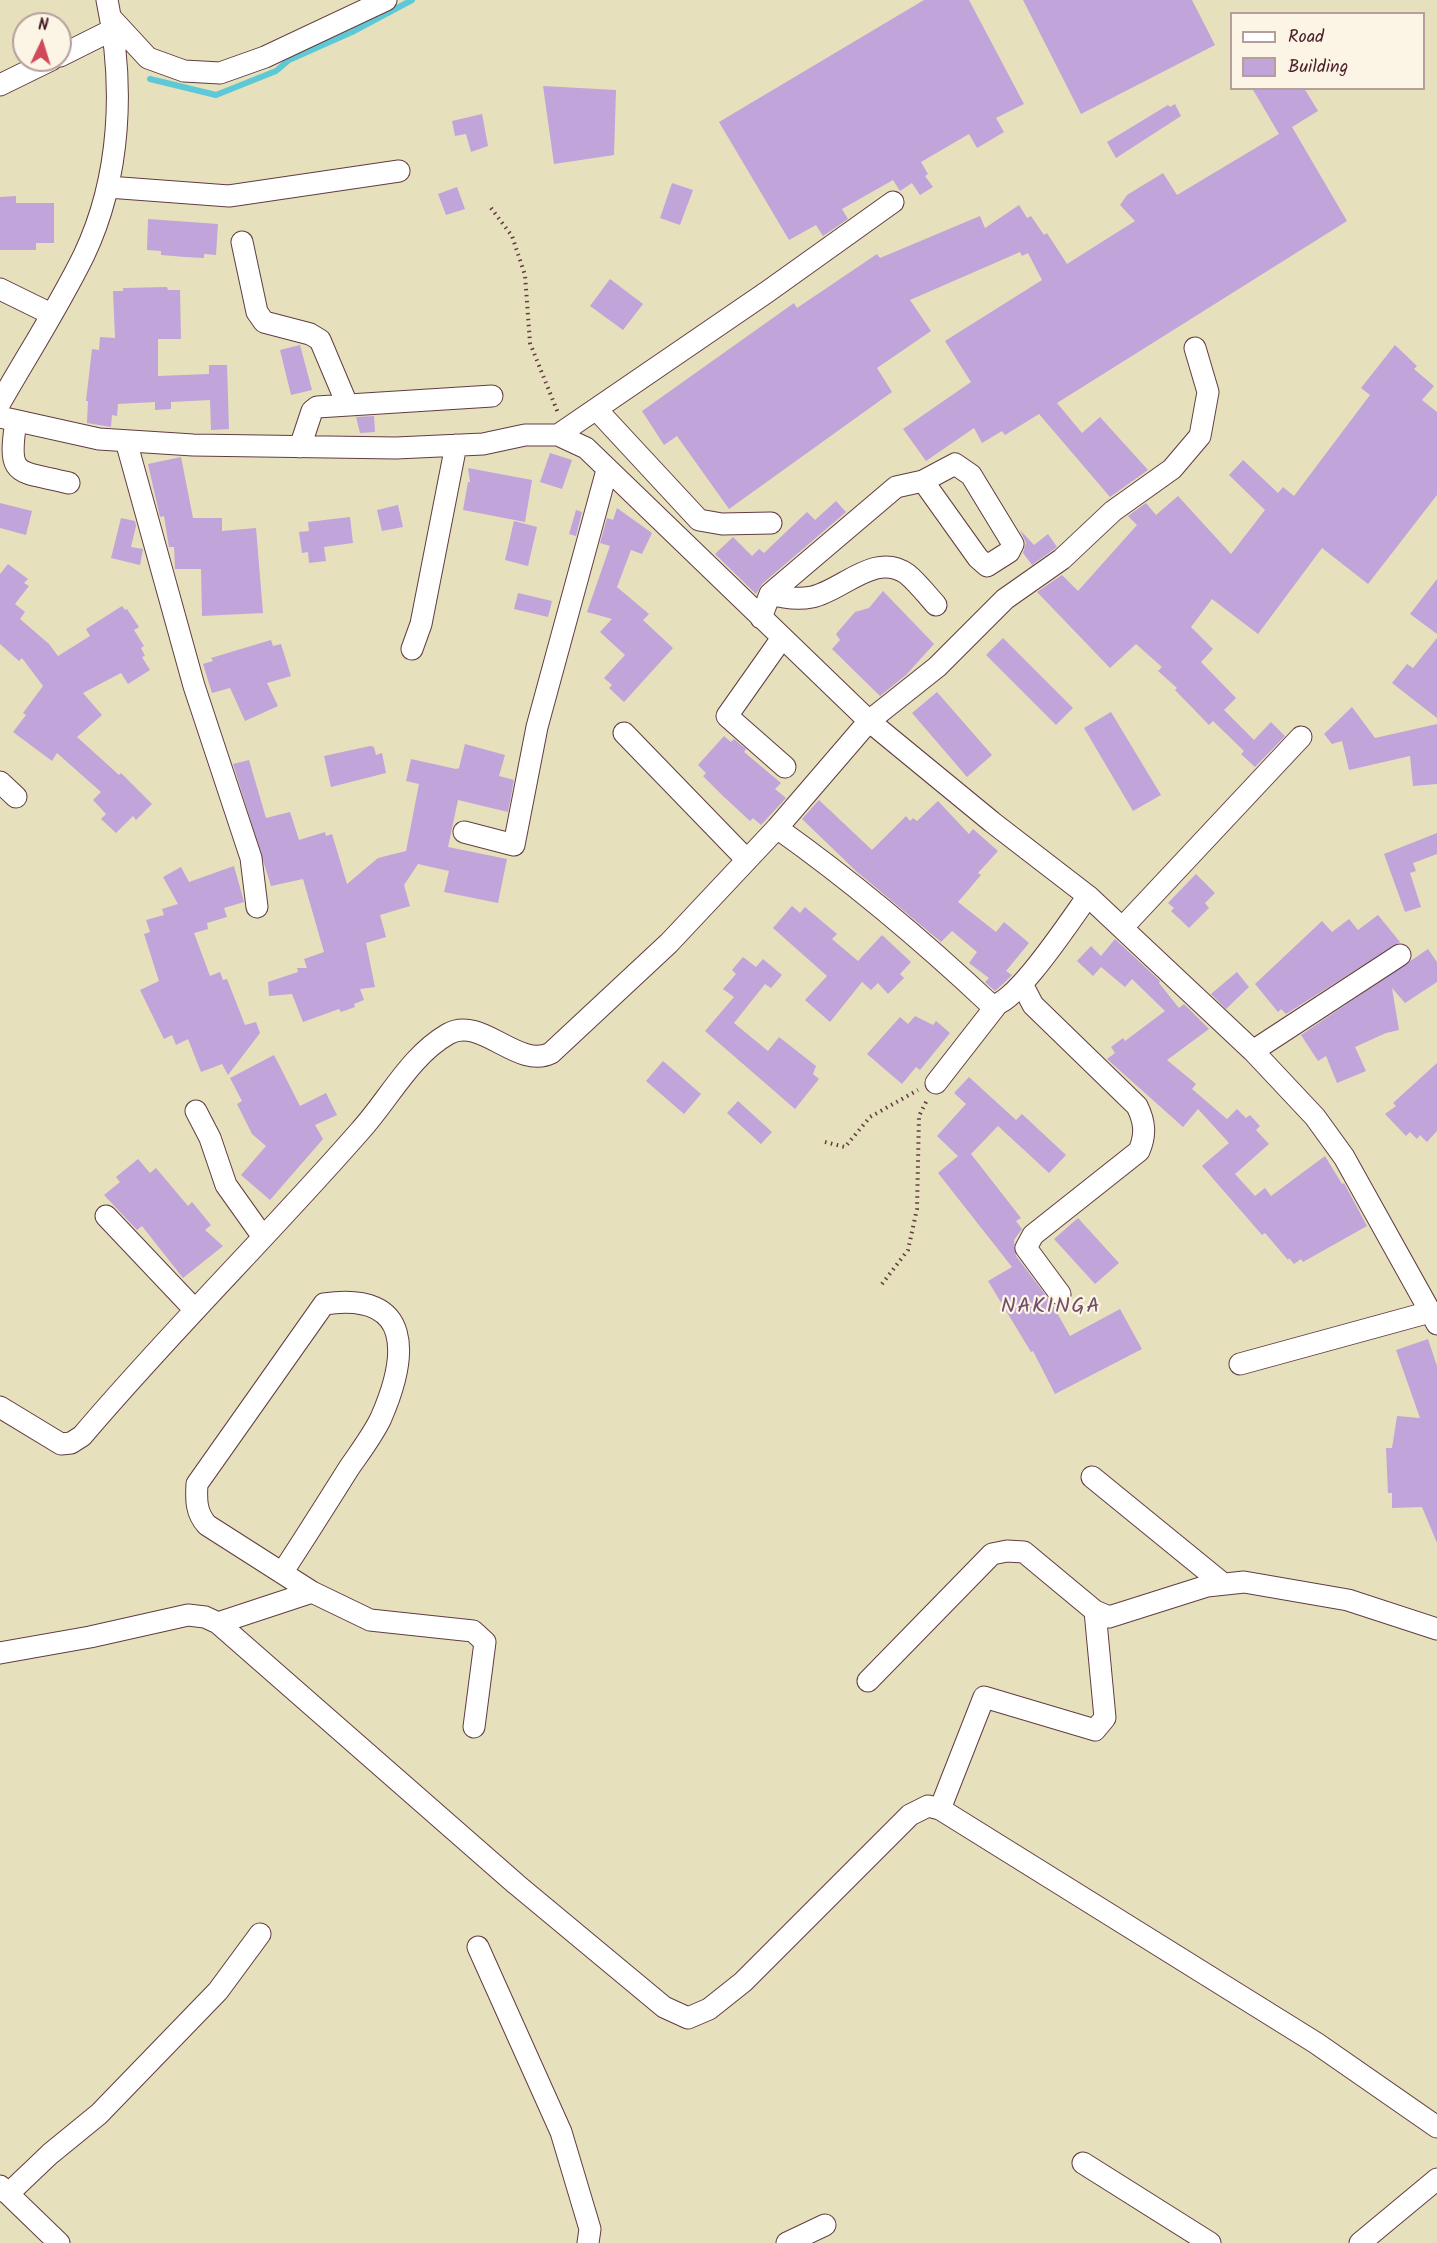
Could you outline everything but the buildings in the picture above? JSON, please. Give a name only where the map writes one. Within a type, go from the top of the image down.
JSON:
[{"type":"street","points":[[110,16],[148,58],[184,71],[220,73],[265,57],[386,0]]},
{"type":"street","points":[[72,46],[110,16]]},
{"type":"street","points":[[0,403],[84,254],[108,187],[115,153],[117,69],[110,16]]},
{"type":"street","points":[[0,85],[27,72]]},
{"type":"street","points":[[108,187],[229,196],[399,171]]},
{"type":"street","points":[[558,435],[893,202]]},
{"type":"street","points":[[243,242],[257,312],[264,322],[310,334],[320,340],[347,404]]},
{"type":"street","points":[[0,289],[51,314]]},
{"type":"street","points":[[0,1407],[61,1444],[71,1443],[82,1436],[153,1353],[362,1130],[415,1061],[449,1034],[468,1031],[535,1057],[551,1053],[669,943],[777,828],[869,721],[937,667],[1005,599],[1062,559],[1113,512],[1172,468],[1200,436],[1208,392],[1195,348]]},
{"type":"street","points":[[300,447],[312,411],[317,407],[492,396]]},
{"type":"street","points":[[596,409],[699,520],[722,524],[771,523]]},
{"type":"street","points":[[69,483],[20,471],[13,463],[8,419],[99,439],[126,441],[396,448],[483,444],[525,435],[558,435],[586,448],[869,721],[992,822],[1088,896],[1123,927],[1253,1051],[1315,1117],[1344,1157],[1433,1318],[1240,1364]]},
{"type":"street","points":[[126,441],[194,686],[251,858],[257,907]]},
{"type":"street","points":[[412,649],[421,624],[456,445]]},
{"type":"street","points":[[761,618],[770,594],[896,487],[923,481],[955,464],[971,475],[1013,544],[1009,552],[987,566],[982,562],[923,481]]},
{"type":"street","points":[[464,832],[514,845],[537,727],[607,470]]},
{"type":"street","points":[[770,594],[789,599],[813,597],[865,572],[888,566],[906,574],[936,605]]},
{"type":"street","points":[[782,638],[727,716],[785,766]]},
{"type":"street","points":[[624,734],[747,860]]},
{"type":"street","points":[[1123,927],[1301,737]]},
{"type":"street","points":[[0,782],[16,797]]},
{"type":"street","points":[[777,828],[866,894],[915,934],[991,1005],[996,1006]]},
{"type":"street","points":[[936,1083],[996,1006],[1022,984],[1088,896]]},
{"type":"street","points":[[1253,1051],[1400,955]]},
{"type":"street","points":[[1022,984],[1033,1005],[1137,1106],[1144,1125],[1143,1140],[1139,1151],[1033,1234],[1026,1248],[1060,1294]]},
{"type":"street","points":[[196,1111],[210,1138],[226,1185],[263,1237]]},
{"type":"street","points":[[106,1216],[195,1310]]},
{"type":"street","points":[[282,1573],[380,1420],[395,1381],[400,1341],[393,1321],[375,1307],[346,1301],[324,1304],[197,1484],[196,1500],[200,1518],[207,1526],[312,1592],[370,1620],[473,1632],[485,1642],[474,1727]]},
{"type":"street","points":[[1092,1477],[1222,1583]]},
{"type":"street","points":[[868,1681],[992,1554],[1007,1551],[1024,1552],[1103,1616],[1117,1616],[1222,1583],[1244,1582],[1348,1600],[1437,1629]]},
{"type":"street","points":[[218,1623],[312,1592]]},
{"type":"street","points":[[940,1809],[984,1697],[1095,1730],[1105,1718],[1095,1611]]},
{"type":"street","points":[[0,1653],[90,1637],[188,1615],[205,1617],[218,1623],[516,1884],[664,2007],[688,2018],[709,2008],[743,1982],[910,1815],[928,1806],[940,1809],[1316,2043],[1437,2127]]},
{"type":"street","points":[[59,2243],[4,2190],[99,2114],[218,1991],[260,1934]]},
{"type":"street","points":[[478,1947],[561,2132],[590,2229],[588,2243]]},
{"type":"street","points":[[1083,2163],[1209,2243]]},
{"type":"street","points":[[1360,2243],[1437,2179]]},
{"type":"street","points":[[787,2243],[825,2225]]},
{"type":"path","points":[[491,208],[512,236],[525,274],[530,343],[560,417],[558,435]]},
{"type":"path","points":[[825,1142],[845,1147],[870,1118],[902,1098],[936,1083]]},
{"type":"path","points":[[882,1284],[908,1250],[917,1209],[919,1116],[936,1083]]},
{"type":"waterway","points":[[150,79],[216,95],[276,71],[289,60],[352,32],[412,0]]},
{"type":"district","name":"NAKINGA","points":[[1051,1308]]}]
